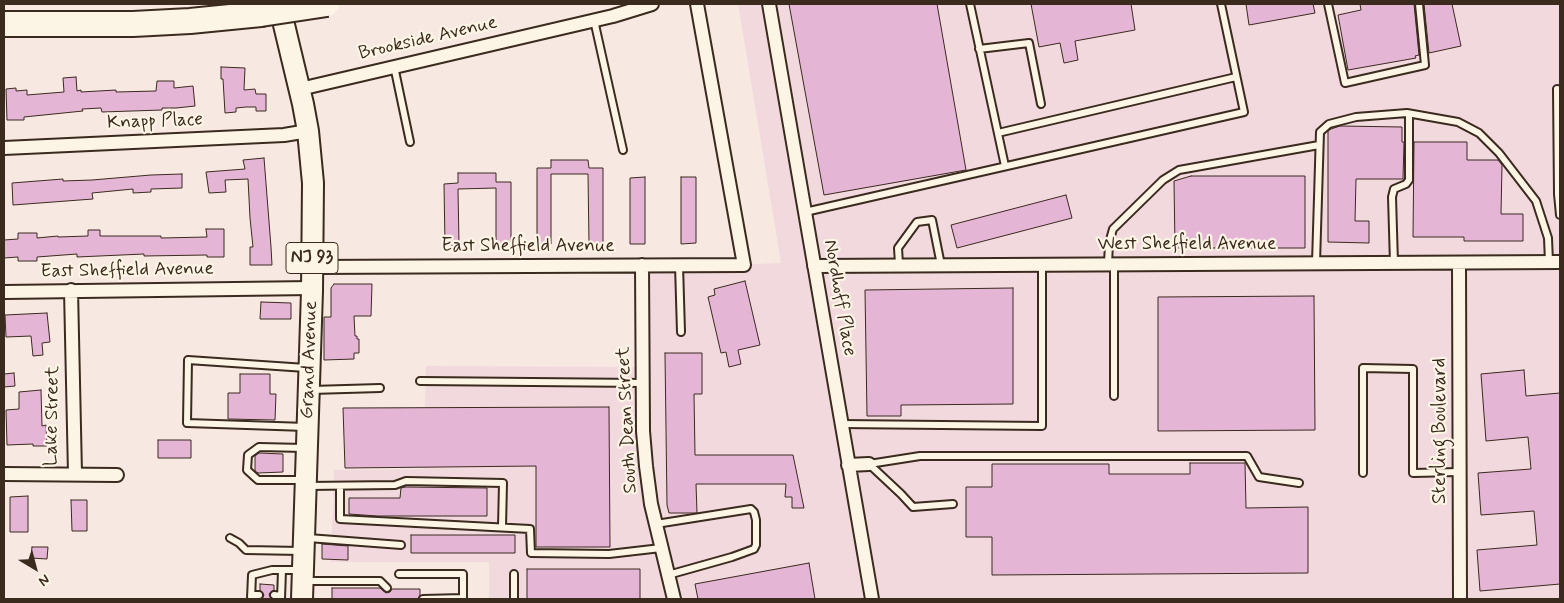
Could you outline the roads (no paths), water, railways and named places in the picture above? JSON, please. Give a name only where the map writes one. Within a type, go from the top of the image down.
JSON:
[{"type":"highway","points":[[4,24],[133,24],[190,20],[270,9],[328,4]]},
{"type":"main road","name":"Grand Avenue","points":[[270,9],[300,89],[308,131],[313,183],[304,568]]},
{"type":"street","name":"Brookside Avenue","points":[[300,89],[594,20],[652,4]]},
{"type":"street","name":"East Sheffield Avenue","points":[[312,267],[744,265],[696,4]]},
{"type":"street","name":"Nordhoff Place","points":[[769,4],[872,599]]},
{"type":"street","name":"Knapp Place","points":[[4,148],[284,136],[308,131]]},
{"type":"street","name":"Sterling Boulevard","points":[[1459,262],[1460,599]]},
{"type":"street","name":"West Sheffield Avenue","points":[[814,266],[899,264],[1555,262]]},
{"type":"street","name":"South Dean Street","points":[[642,265],[643,431],[646,466],[655,524],[674,599]]},
{"type":"street","name":"East Sheffield Avenue","points":[[4,292],[312,288]]},
{"type":"street","name":"Lake Street","points":[[4,474],[75,474],[72,290]]},
{"type":"street","points":[[848,465],[869,464]]},
{"type":"street","points":[[75,474],[117,474]]},
{"type":"lane","points":[[970,4],[1005,166]]},
{"type":"lane","points":[[805,212],[1244,112],[1221,4]]},
{"type":"lane","points":[[1328,4],[1344,83],[1424,65],[1419,4]]},
{"type":"lane","points":[[594,20],[623,150]]},
{"type":"lane","points":[[979,49],[1029,43],[1041,104]]},
{"type":"lane","points":[[394,66],[410,142]]},
{"type":"lane","points":[[998,133],[1236,77]]},
{"type":"lane","points":[[1557,89],[1560,215]]},
{"type":"lane","points":[[1394,263],[1392,197],[1394,189],[1406,184],[1409,180],[1410,114]]},
{"type":"lane","points":[[1316,263],[1320,132],[1329,124],[1356,117],[1410,114],[1458,122],[1479,133],[1499,153],[1536,201],[1555,262]]},
{"type":"lane","points":[[1114,396],[1109,243],[1113,229],[1163,180],[1179,170],[1319,145]]},
{"type":"lane","points":[[899,264],[898,248],[917,222],[932,220],[941,265]]},
{"type":"lane","points":[[678,265],[682,332]]},
{"type":"lane","points":[[841,424],[1042,426],[1042,265]]},
{"type":"lane","points":[[308,427],[187,423],[188,360],[310,368]]},
{"type":"lane","points":[[1363,473],[1363,368],[1413,369],[1413,472],[1459,472]]},
{"type":"lane","points":[[420,381],[643,383]]},
{"type":"lane","points":[[309,390],[380,388]]},
{"type":"lane","points":[[308,448],[259,447],[248,455],[247,470],[258,480],[340,486],[395,485],[406,481],[503,483],[502,527]]},
{"type":"lane","points":[[869,464],[920,456],[1247,456],[1259,477],[1299,483]]},
{"type":"lane","points":[[869,464],[902,494],[913,507],[953,504]]},
{"type":"lane","points":[[340,486],[340,519],[530,529],[532,553],[609,554],[661,548]]},
{"type":"lane","points":[[655,524],[751,509],[754,512],[756,520],[756,545],[754,549],[668,575]]},
{"type":"lane","points":[[230,538],[246,550],[304,568],[380,581],[387,588]]},
{"type":"lane","points":[[259,595],[251,597],[252,575],[272,570],[304,568],[401,545]]},
{"type":"lane","points":[[274,595],[281,597],[282,570]]},
{"type":"lane","points":[[398,574],[463,574],[463,599],[423,599]]},
{"type":"lane","points":[[514,574],[514,599]]}]
